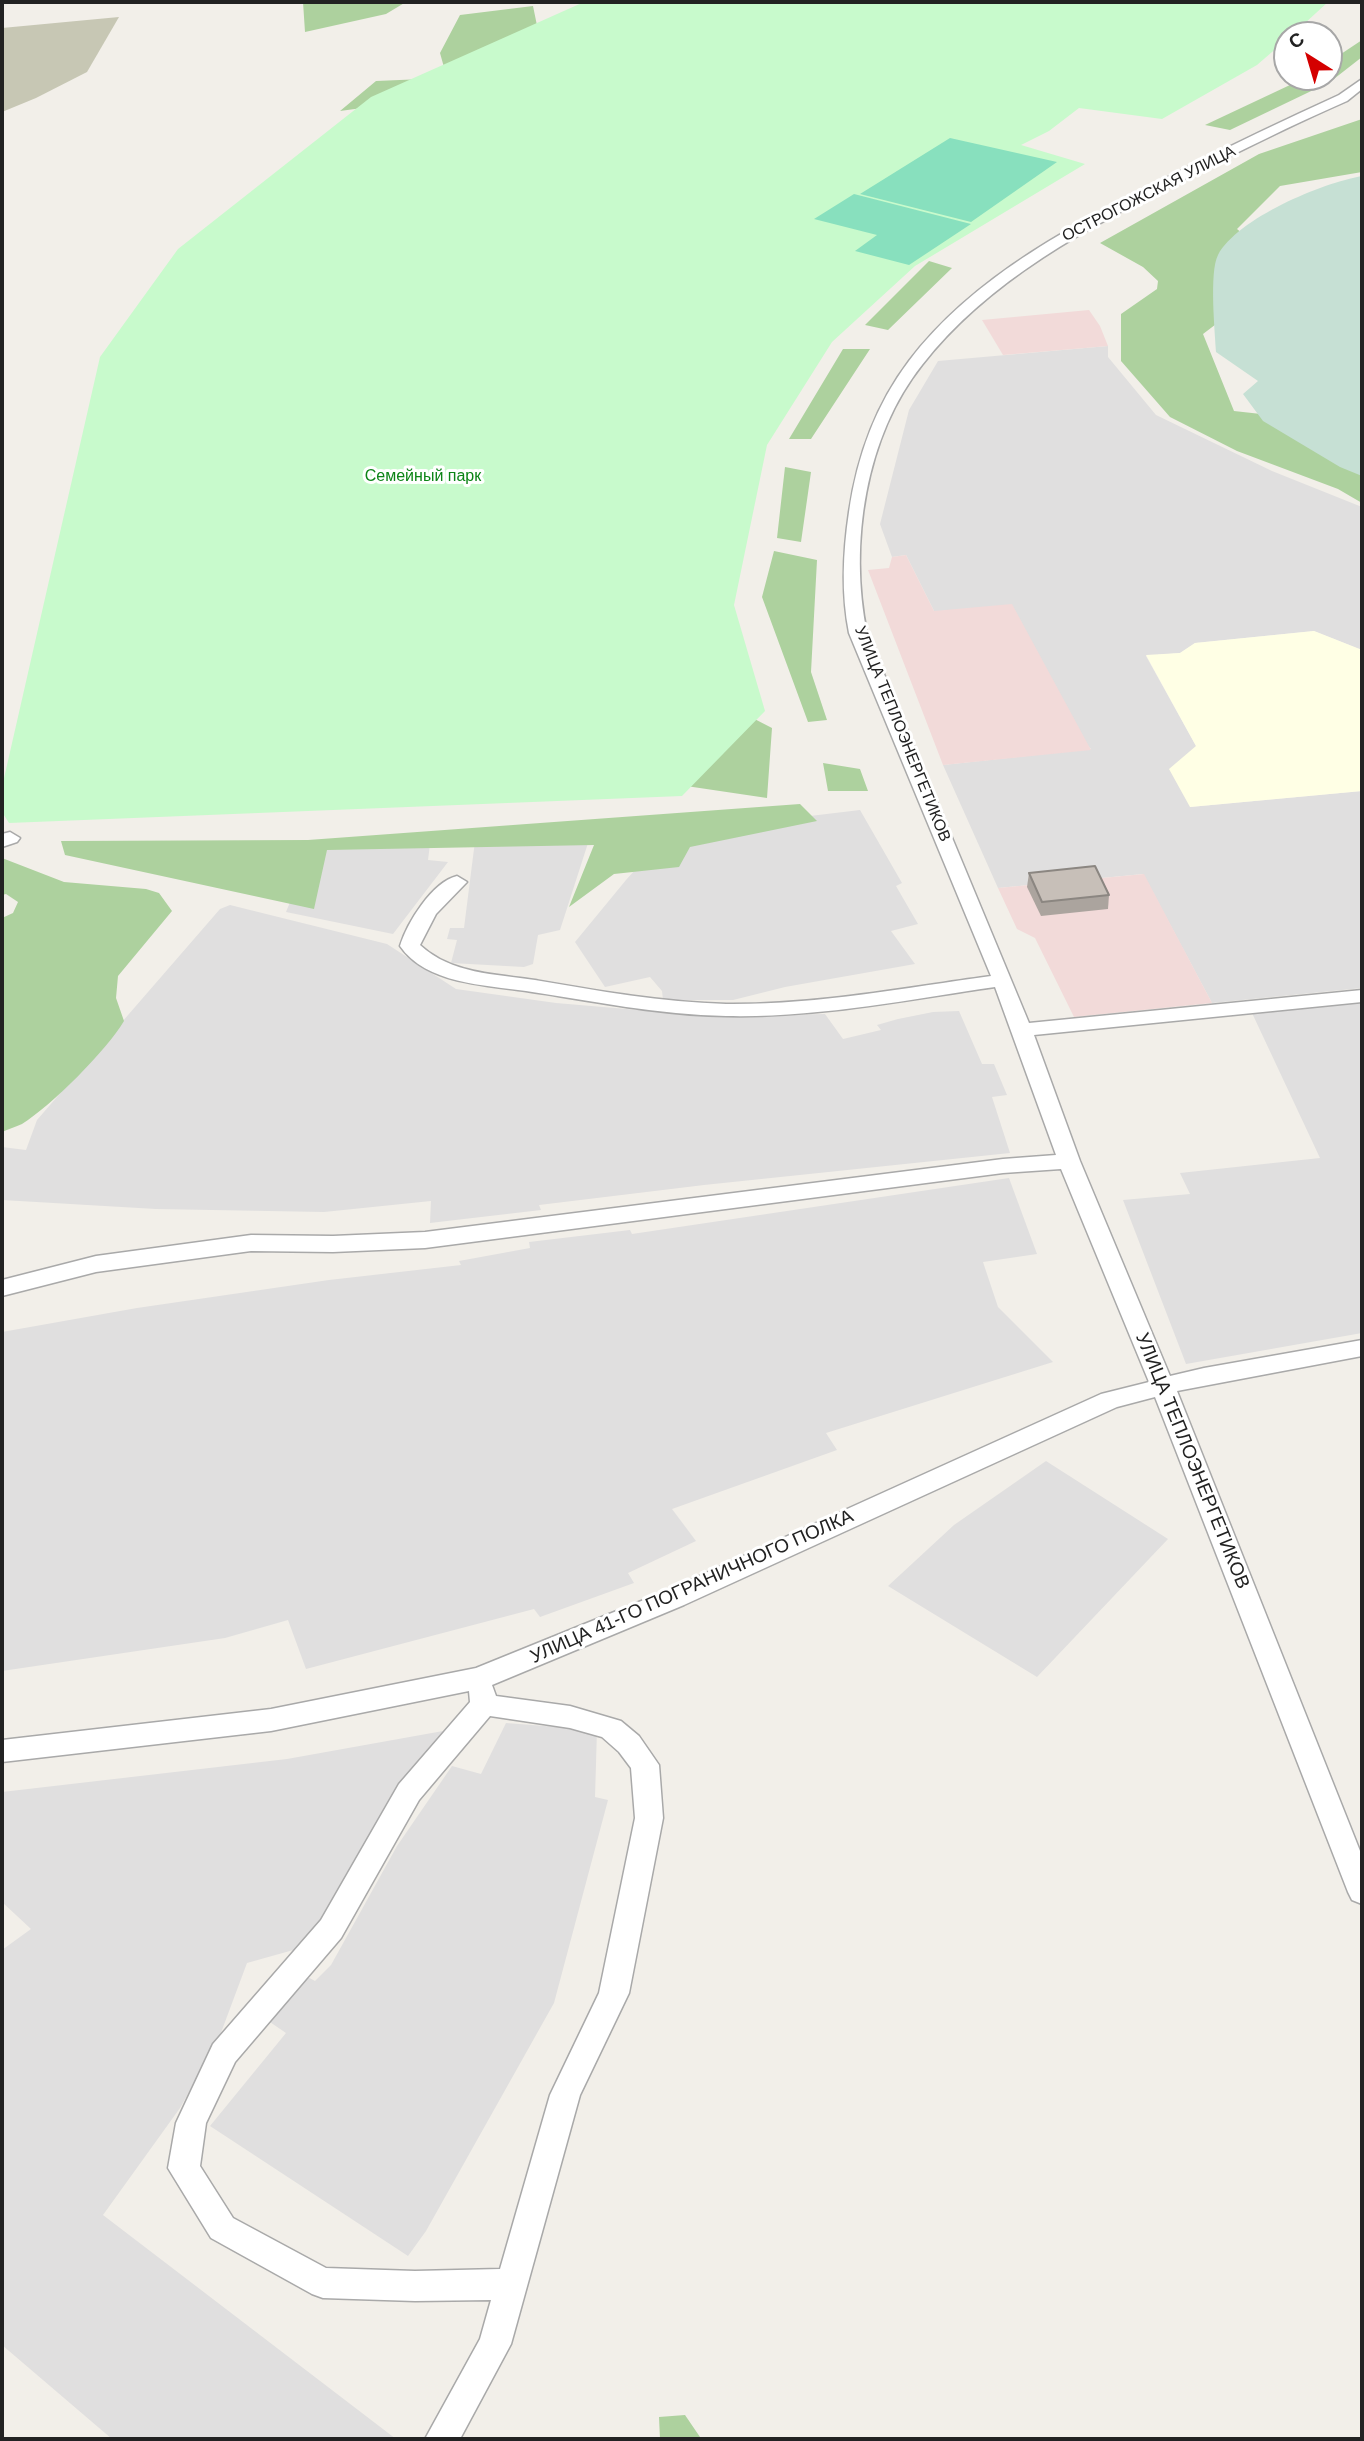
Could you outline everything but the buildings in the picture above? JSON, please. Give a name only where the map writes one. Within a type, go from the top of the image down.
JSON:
[{"type":"street","name":"ОСТРОГОЖСКАЯ УЛИЦА","points":[[949,325],[976,299],[1017,267],[1080,227],[1343,98],[1362,83]]},
{"type":"street","name":"УЛИЦА ТЕПЛОЭНЕРГЕТИКОВ","points":[[949,325],[898,385],[882,414],[859,488],[854,519],[850,598],[858,633],[1003,980],[1069,1160],[1162,1385],[1362,1892]]},
{"type":"street","points":[[457,882],[440,896],[414,929],[410,946],[419,957],[476,978],[656,1007],[729,1010],[805,1007],[1003,980]]},
{"type":"street","points":[[1023,1030],[1362,996]]},
{"type":"street","points":[[2,1288],[96,1264],[251,1243],[333,1244],[425,1240],[1003,1166],[1069,1160]]},
{"type":"street","name":"УЛИЦА 41-ГО ПОГРАНИЧНОГО ПОЛКА","points":[[2,1751],[271,1720],[482,1691],[675,1598],[1110,1400],[1162,1385],[1362,1348]]},
{"type":"street","points":[[442,2439],[495,2344],[512,2284],[565,2095],[614,1993],[649,1818],[645,1765],[629,1744],[611,1729],[482,1691],[409,1792],[331,1928],[224,2053],[191,2123],[184,2168],[222,2228],[323,2283],[415,2286],[512,2284]]},
{"type":"shaded area","points":[[119,17],[87,72],[2,112],[2,28]]},
{"type":"shaded area","points":[[1362,176],[1362,476],[1340,467],[1263,421],[1243,394],[1258,381],[1216,352],[1213,288],[1218,255],[1228,241],[1243,228],[1304,194]]},
{"type":"shaded area","points":[[1089,310],[1100,326],[1108,346],[1003,355],[982,320]]},
{"type":"shaded area","points":[[1108,346],[1108,357],[1156,415],[1272,471],[1362,507],[1362,650],[1314,631],[1195,643],[1180,653],[1146,656],[1196,746],[1190,807],[1362,791],[1362,988],[1212,1003],[1143,874],[998,888],[943,765],[1091,749],[934,611],[906,555],[892,557],[880,524],[909,410],[938,361]]},
{"type":"shaded area","points":[[906,555],[934,611],[1012,604],[1091,750],[943,765],[868,570],[889,568],[892,557]]},
{"type":"shaded area","points":[[1314,631],[1362,650],[1362,791],[1190,807],[1169,769],[1196,746],[1146,655],[1180,653],[1195,643]]},
{"type":"shaded area","points":[[860,810],[902,883],[896,886],[918,924],[891,931],[915,964],[785,987],[733,1000],[663,1000],[662,991],[650,977],[605,987],[575,942],[668,833]]},
{"type":"shaded area","points":[[589,840],[560,930],[538,935],[533,964],[524,967],[451,963],[457,940],[447,939],[450,928],[464,928],[475,841]]},
{"type":"shaded area","points":[[430,844],[428,860],[448,862],[393,934],[286,912],[312,848]]},
{"type":"shaded area","points":[[1144,874],[1212,1003],[1074,1017],[1035,938],[1017,929],[998,888]]},
{"type":"shaded area","points":[[230,905],[387,944],[456,989],[556,1003],[709,1016],[825,1014],[843,1039],[881,1030],[877,1025],[898,1019],[933,1012],[959,1011],[982,1064],[994,1064],[1007,1095],[992,1097],[1010,1153],[704,1185],[539,1205],[541,1210],[430,1223],[431,1201],[324,1212],[156,1209],[2,1200],[2,1147],[26,1150],[37,1120],[220,909]]},
{"type":"shaded area","points":[[1362,1001],[1362,1333],[1186,1364],[1123,1200],[1190,1194],[1180,1173],[1320,1158],[1252,1013]]},
{"type":"shaded area","points":[[1009,1178],[1037,1254],[983,1262],[998,1307],[1053,1362],[826,1433],[837,1450],[672,1509],[696,1541],[628,1573],[634,1583],[540,1617],[534,1609],[306,1669],[288,1620],[225,1638],[2,1671],[2,1332],[137,1308],[329,1280],[461,1265],[459,1261],[530,1248],[529,1242],[630,1230],[632,1234]]},
{"type":"shaded area","points":[[1046,1461],[1168,1539],[1037,1677],[888,1586],[954,1525]]},
{"type":"shaded area","points":[[506,1723],[597,1730],[595,1797],[608,1800],[554,2003],[426,2231],[408,2256],[210,2126],[286,2033],[264,2018],[304,1975],[315,1981],[331,1965],[397,1846],[452,1766],[481,1774]]},
{"type":"shaded area","points":[[443,1731],[378,1823],[304,1947],[247,1963],[219,2038],[180,2108],[103,2215],[396,2439],[112,2439],[2,2345],[2,1950],[31,1929],[2,1902],[2,1792],[287,1759]]},
{"type":"green space","points":[[303,2],[406,2],[386,14],[305,32]]},
{"type":"green space","name":"Семейный парк","points":[[584,2],[1328,2],[1307,21],[1273,21],[1273,51],[1257,65],[1162,119],[1079,108],[1049,131],[1021,145],[1085,164],[915,266],[832,342],[767,445],[734,605],[765,711],[682,796],[9,823],[2,812],[2,787],[100,357],[178,249],[371,97]]},
{"type":"green space","points":[[533,6],[541,45],[377,106],[340,111],[376,81],[447,78],[440,53],[460,15]]},
{"type":"green space","points":[[1362,40],[1362,57],[1343,72],[1343,53]]},
{"type":"green space","points":[[1277,91],[1311,91],[1230,130],[1205,125]]},
{"type":"green space","points":[[1362,119],[1362,172],[1280,186],[1237,229],[1267,254],[1253,296],[1203,334],[1234,411],[1279,416],[1362,470],[1362,503],[1338,489],[1237,451],[1170,417],[1121,361],[1121,314],[1157,289],[1158,281],[1143,267],[1100,243],[1259,154]]},
{"type":"green space","points":[[950,138],[1057,162],[971,222],[860,194]]},
{"type":"green space","points":[[854,194],[971,224],[909,265],[855,251],[877,235],[814,219]]},
{"type":"green space","points":[[929,261],[952,268],[888,330],[865,325]]},
{"type":"green space","points":[[843,349],[870,349],[811,439],[789,439]]},
{"type":"green space","points":[[785,467],[811,472],[801,542],[777,538]]},
{"type":"green space","points":[[774,551],[817,560],[811,672],[827,720],[808,722],[762,597]]},
{"type":"green space","points":[[737,710],[772,728],[767,798],[666,783]]},
{"type":"green space","points":[[823,763],[860,769],[868,791],[828,791]]},
{"type":"green space","points":[[800,804],[817,821],[690,847],[679,867],[614,874],[569,907],[594,845],[327,850],[314,909],[65,855],[61,841],[308,840]]},
{"type":"green space","points":[[2,858],[64,882],[146,889],[159,893],[172,911],[118,976],[116,998],[124,1021],[116,1033],[63,1091],[34,1116],[2,1132],[2,918],[13,913],[18,902],[6,894],[2,895]]},
{"type":"green space","points":[[685,2415],[700,2437],[660,2439],[659,2417]]}]
